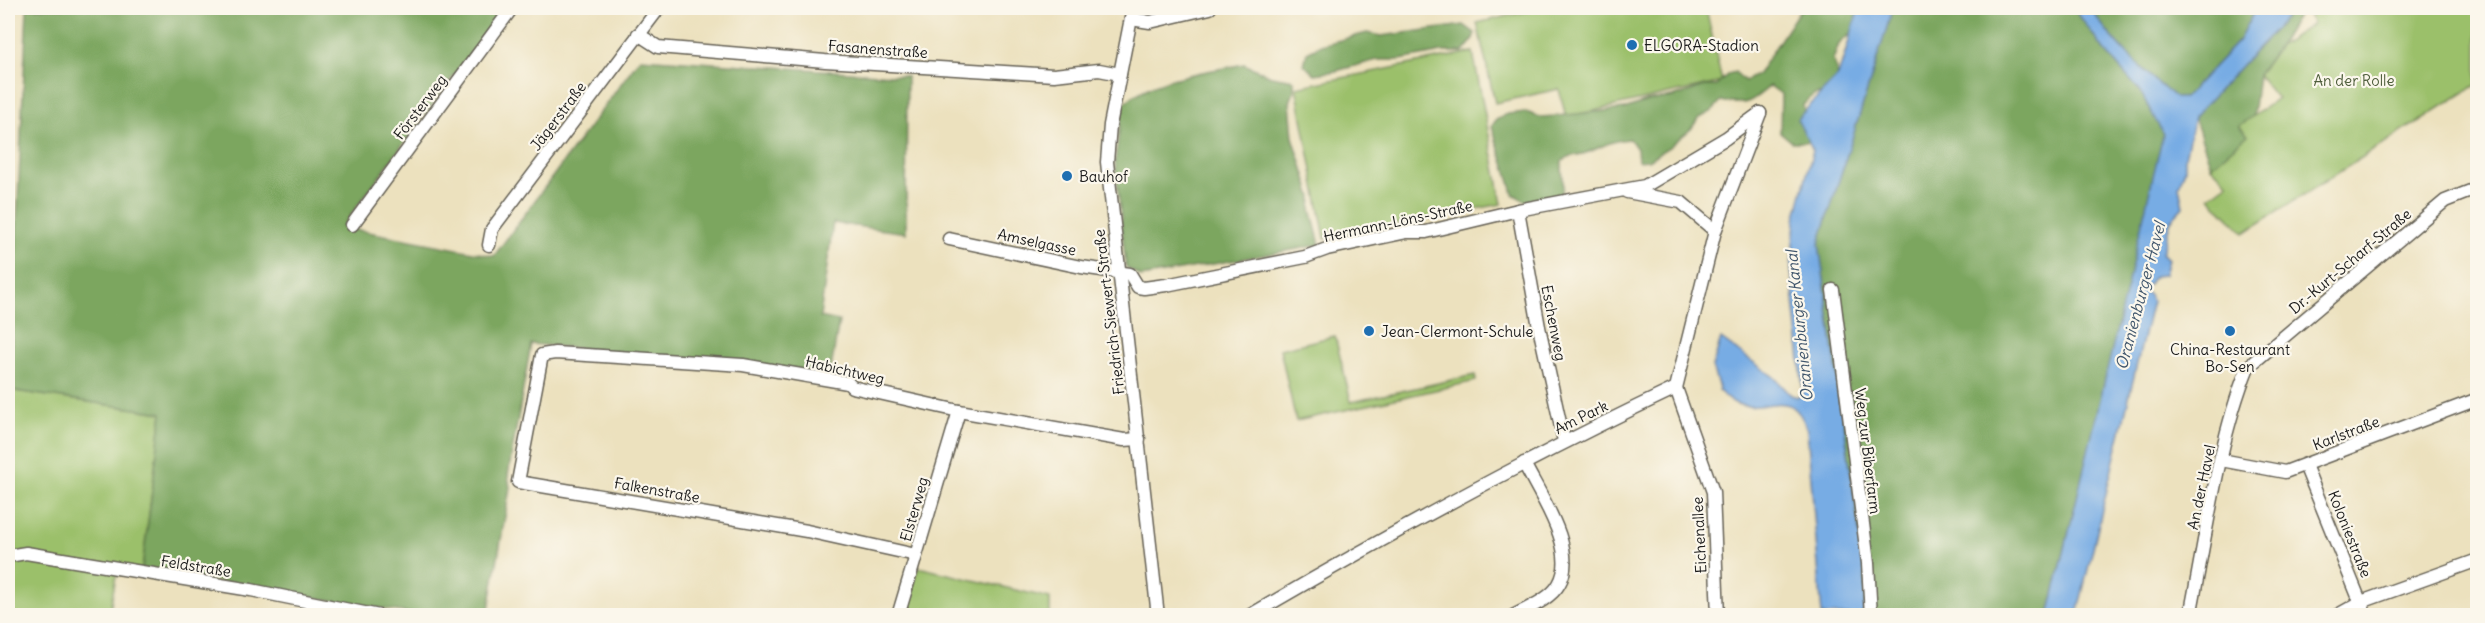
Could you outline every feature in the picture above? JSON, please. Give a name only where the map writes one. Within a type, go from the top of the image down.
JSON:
[{"type":"street","name":"Försterweg","points":[[352,225],[513,8]]},
{"type":"street","name":"Jägerstraße","points":[[489,245],[492,229],[659,8]]},
{"type":"street","points":[[1132,13],[1150,22],[1210,8]]},
{"type":"street","name":"Friedrich-Siewert-Straße","points":[[1132,13],[1110,125],[1107,162],[1158,615]]},
{"type":"street","name":"Fasanenstraße","points":[[638,34],[658,47],[825,61],[1054,75],[1099,70],[1120,74]]},
{"type":"street","name":"Hermann-Löns-Straße","points":[[1119,272],[1130,274],[1138,287],[1166,285],[1305,258],[1327,249],[1407,232],[1436,230],[1518,210],[1645,186],[1657,181],[1726,138],[1760,112],[1716,231],[1681,202],[1619,191]]},
{"type":"street","name":"Dr.-Kurt-Scharf-Straße","points":[[2248,367],[2445,201],[2478,188]]},
{"type":"street","name":"Eschenweg","points":[[1518,210],[1539,327],[1564,441]]},
{"type":"street","points":[[1676,387],[1716,231]]},
{"type":"street","name":"Amselgasse","points":[[949,239],[1081,267],[1119,272]]},
{"type":"street","name":"Weg zur Biberfarm","points":[[1833,290],[1868,563],[1871,615]]},
{"type":"street","name":"Habichtweg","points":[[542,355],[567,354],[743,365],[849,383],[852,387],[959,411],[1124,440],[1139,439]]},
{"type":"street","name":"Falkenstraße","points":[[542,355],[518,482],[807,531],[916,555]]},
{"type":"street","name":"An der Havel","points":[[2190,615],[2221,460],[2238,391],[2248,367]]},
{"type":"street","name":"Am Park","points":[[1248,615],[1446,503],[1564,441],[1676,387]]},
{"type":"street","name":"Eichenallee","points":[[1676,387],[1713,492],[1718,615]]},
{"type":"street","name":"Karlstraße","points":[[2221,460],[2285,472],[2478,399]]},
{"type":"street","name":"Elsterweg","points":[[898,615],[959,411]]},
{"type":"street","points":[[1513,615],[1538,603],[1558,586],[1566,568],[1564,549],[1556,526],[1524,463]]},
{"type":"street","name":"Koloniestraße","points":[[2305,465],[2366,615]]},
{"type":"street","name":"Feldstraße","points":[[8,556],[26,553],[251,590],[379,615]]},
{"type":"street","points":[[2336,615],[2361,602],[2478,560]]},
{"type":"green space","points":[[27,8],[504,8],[342,227],[494,256],[640,58],[907,76],[906,233],[833,223],[820,317],[839,321],[830,375],[743,363],[531,344],[508,475],[510,488],[488,615],[420,615],[142,569],[162,413],[9,390]]},
{"type":"green space","name":"ELGORA-Stadion","points":[[1541,8],[1706,8],[1722,82],[1566,117],[1559,89],[1495,103],[1477,23]]},
{"type":"green space","points":[[1801,8],[1857,8],[1856,29],[1839,44],[1833,60],[1838,76],[1835,91],[1813,95],[1803,105],[1806,123],[1814,142],[1792,142],[1780,132],[1781,94],[1770,86],[1748,102],[1721,101],[1669,147],[1648,160],[1638,161],[1637,149],[1630,139],[1618,141],[1562,161],[1561,194],[1525,201],[1513,194],[1492,126],[1496,120],[1507,114],[1526,112],[1540,117],[1625,109],[1705,86],[1716,86],[1728,74],[1735,72],[1745,81],[1758,74]]},
{"type":"green space","points":[[1893,8],[2074,8],[2104,50],[2140,91],[2164,134],[2049,615],[1864,615],[1865,575],[1819,244]]},
{"type":"green space","points":[[2090,8],[2152,8],[2155,11],[2168,8],[2256,8],[2239,40],[2184,98],[2176,98],[2129,56]]},
{"type":"green space","points":[[2292,8],[2302,8],[2258,75],[2253,116],[2239,126],[2248,135],[2211,166],[2194,117],[2290,13]]},
{"type":"green space","name":"An der Rolle","points":[[2304,8],[2477,8],[2477,84],[2244,233],[2209,197],[2228,183],[2211,166],[2247,135],[2239,126],[2277,99],[2258,75],[2279,46],[2313,24]]},
{"type":"green space","points":[[1464,25],[1475,33],[1463,52],[1442,52],[1400,60],[1377,60],[1315,74],[1304,65],[1307,52],[1321,45],[1367,33],[1381,36]]},
{"type":"green space","points":[[1473,52],[1502,204],[1325,238],[1296,87]]},
{"type":"green space","points":[[1244,64],[1271,76],[1294,80],[1294,91],[1290,102],[1293,137],[1312,197],[1311,209],[1320,245],[1141,277],[1126,267],[1115,161],[1123,104],[1149,87],[1164,81]]},
{"type":"green space","points":[[1335,336],[1351,402],[1475,375],[1476,381],[1296,421],[1280,349]]},
{"type":"green space","points":[[9,390],[162,413],[142,569],[116,576],[109,615],[8,616]]},
{"type":"green space","points":[[918,567],[1050,598],[1050,615],[905,616]]},
{"type":"water","name":"Oranienburger Kanal","points":[[1859,8],[1893,8],[1819,244],[1865,575],[1864,615],[1822,615],[1807,430],[1801,416],[1794,408],[1786,404],[1748,406],[1731,401],[1718,390],[1712,367],[1721,339],[1774,377],[1791,395],[1798,397],[1803,392],[1791,269],[1795,220],[1813,150],[1797,119],[1838,76]]},
{"type":"water","name":"Oranienburger Havel","points":[[2074,8],[2090,8],[2108,33],[2140,67],[2176,98],[2184,98],[2239,40],[2256,8],[2292,8],[2290,13],[2194,117],[2185,157],[2185,169],[2179,186],[2183,207],[2171,220],[2162,253],[2168,259],[2164,275],[2154,276],[2149,284],[2144,286],[2143,291],[2152,301],[2077,615],[2049,616],[2163,134],[2140,91],[2104,50]]},
{"type":"place","name":"ELGORA-Stadion","points":[[1632,45]]},
{"type":"place","name":"Bauhof","points":[[1067,176]]},
{"type":"place","name":"Jean-Clermont-Schule","points":[[1369,331]]},
{"type":"place","name":"China-Restaurant Bo-Sen","points":[[2230,331]]}]
